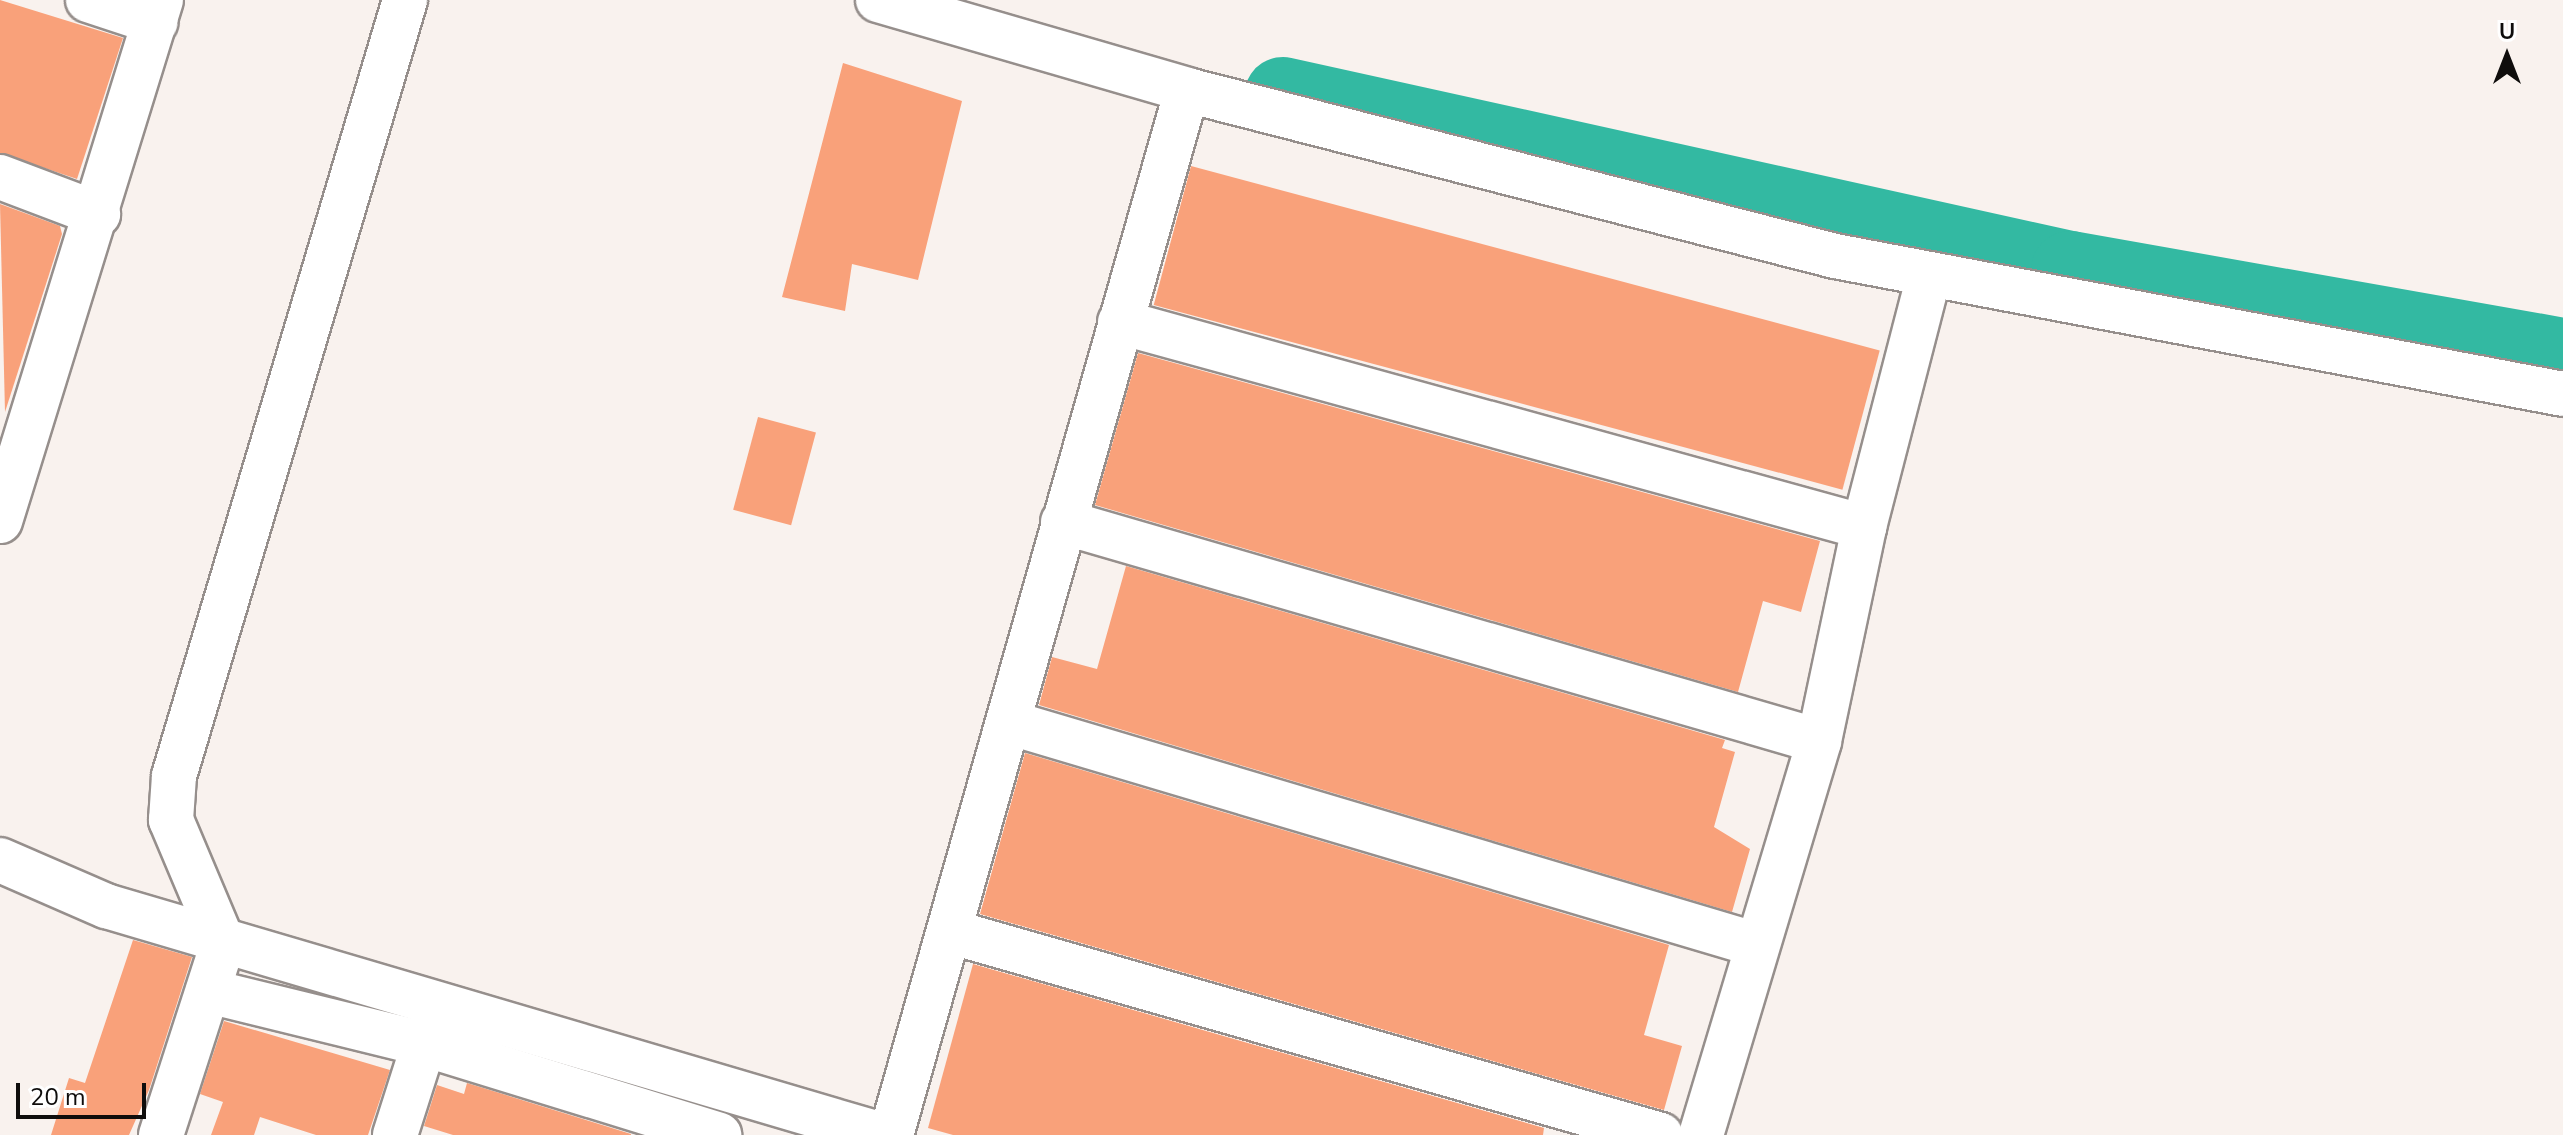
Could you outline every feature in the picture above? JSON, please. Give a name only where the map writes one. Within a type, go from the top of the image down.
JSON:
[{"type":"street","points":[[0,521],[18,394],[98,214],[158,11],[88,0]]},
{"type":"street","points":[[161,1135],[223,943],[171,820],[174,776],[405,0]]},
{"type":"street","points":[[878,0],[1187,90],[1929,276],[2563,394]]},
{"type":"street","points":[[891,1135],[952,932],[1063,522],[1187,90]]},
{"type":"street","points":[[0,177],[98,214]]},
{"type":"street","points":[[1701,1135],[1754,944],[1819,741],[1864,527],[1929,276]]},
{"type":"street","points":[[1120,322],[1864,527]]},
{"type":"street","points":[[1063,522],[1819,741]]},
{"type":"street","points":[[1011,723],[1754,944]]},
{"type":"street","points":[[0,860],[106,906],[223,943],[882,1135]]},
{"type":"street","points":[[952,932],[1661,1135]]},
{"type":"street","points":[[208,991],[424,1044],[623,1121],[719,1135]]},
{"type":"street","points":[[395,1135],[424,1044]]},
{"type":"building","points":[[0,0],[123,38],[77,179],[0,153]]},
{"type":"building","points":[[843,63],[962,101],[918,280],[852,264],[845,311],[782,297]]},
{"type":"building","points":[[1191,166],[1880,351],[1842,490],[1154,305]]},
{"type":"building","points":[[0,204],[60,226],[62,234],[5,412]]},
{"type":"building","points":[[1138,353],[1820,541],[1801,612],[1763,601],[1738,692],[1095,505]]},
{"type":"building","points":[[758,417],[816,433],[791,525],[733,510]]},
{"type":"building","points":[[1126,566],[1725,740],[1722,748],[1735,752],[1714,827],[1750,849],[1732,912],[1039,705],[1052,657],[1097,669]]},
{"type":"building","points":[[1025,753],[1669,945],[1644,1035],[1682,1046],[1664,1110],[980,914]]},
{"type":"building","points":[[133,940],[192,957],[149,1090],[129,1135],[51,1135],[69,1078],[85,1083]]},
{"type":"building","points":[[973,964],[1544,1128],[1543,1135],[953,1135],[928,1128]]},
{"type":"building","points":[[224,1021],[390,1070],[368,1135],[316,1135],[260,1117],[254,1135],[211,1135],[223,1102],[200,1094]]},
{"type":"building","points":[[467,1083],[631,1135],[453,1135],[424,1126],[437,1085],[464,1094]]},
{"type":"waterway","points":[[1283,96],[2070,270],[2563,357]]}]
